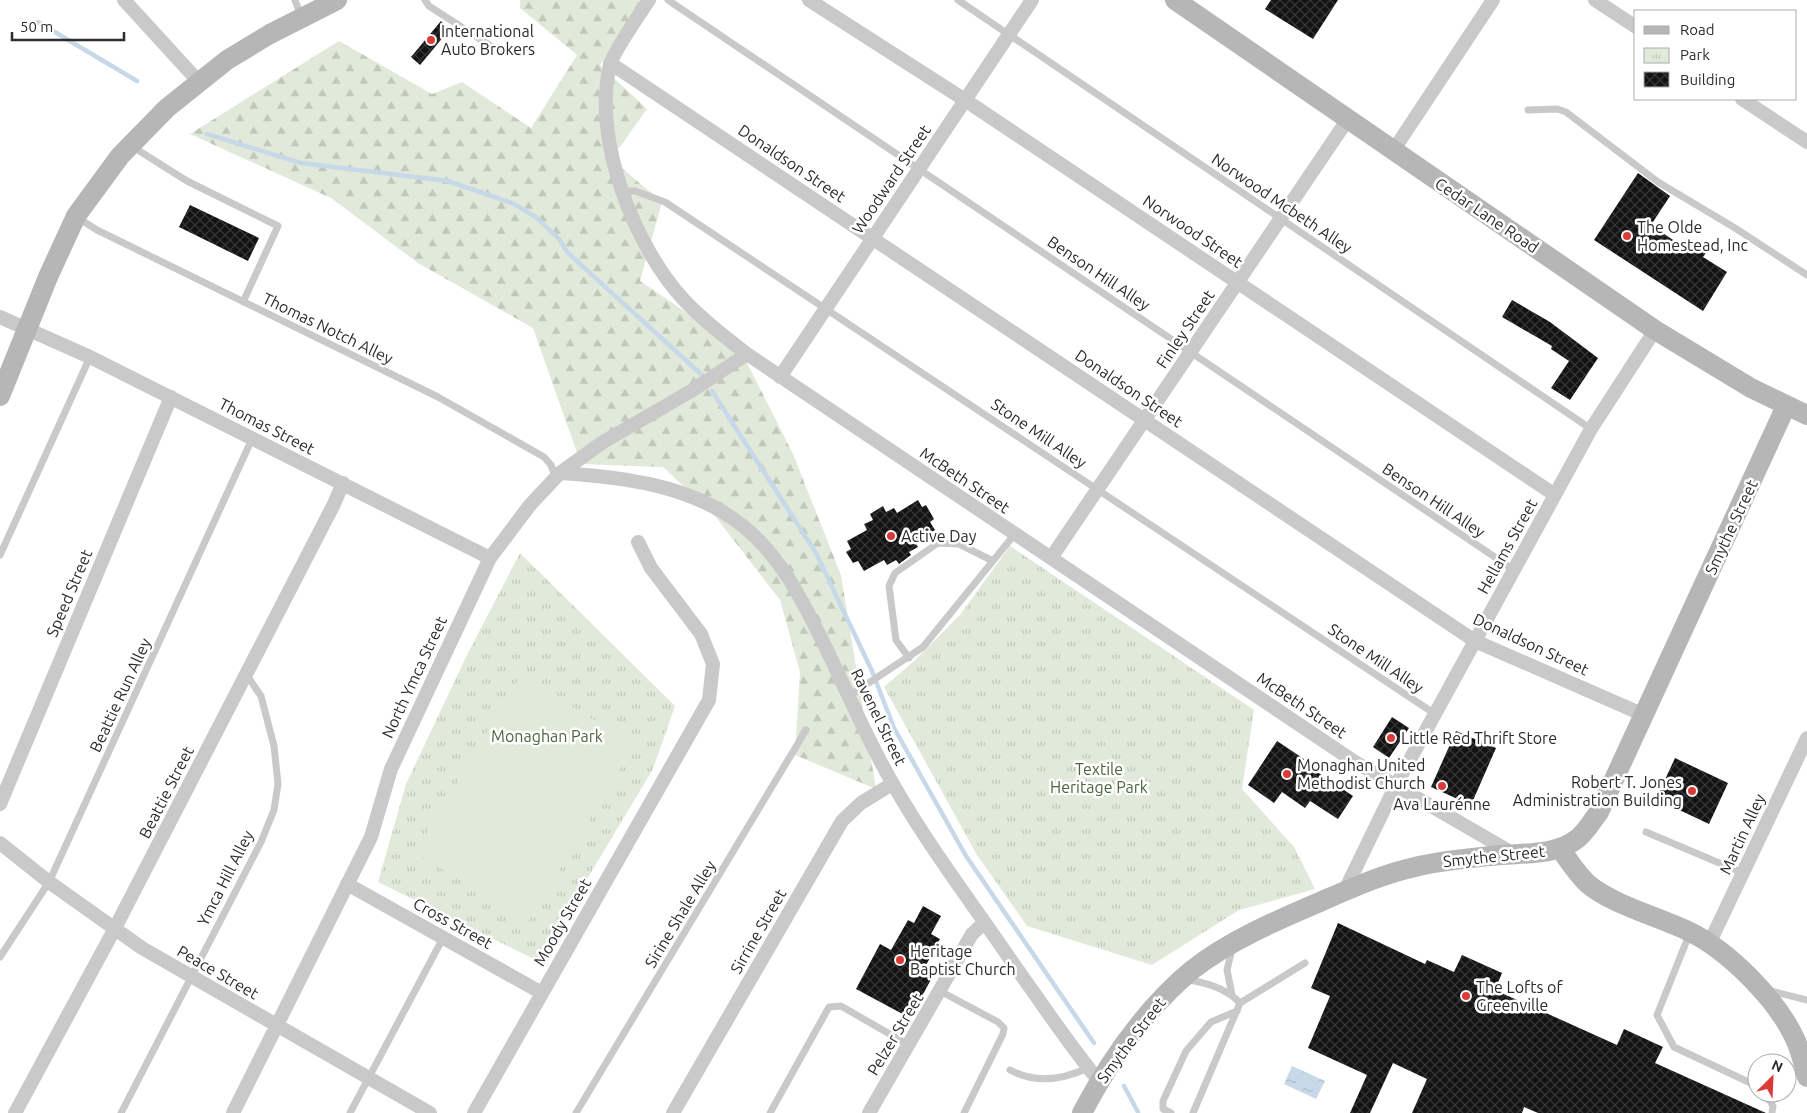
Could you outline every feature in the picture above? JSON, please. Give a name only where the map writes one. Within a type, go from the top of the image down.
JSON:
[{"type":"street","points":[[124,0],[199,82]]},
{"type":"street","points":[[0,396],[27,328],[76,216],[96,186],[131,145],[167,108],[227,60],[298,9],[337,0]]},
{"type":"street","name":"McBeth Street","points":[[649,0],[610,63],[606,97],[612,164],[637,228],[672,285],[711,326],[780,377],[1014,535],[1394,787],[1514,854]]},
{"type":"street","name":"Norwood Street","points":[[809,0],[965,100],[1555,495]]},
{"type":"street","name":"Woodward Street","points":[[780,377],[1032,0]]},
{"type":"street","name":"Cedar Lane Road","points":[[1175,0],[1655,330],[1720,371],[1786,406],[1807,414]]},
{"type":"street","points":[[1393,150],[1493,0]]},
{"type":"street","points":[[1595,0],[1634,26]]},
{"type":"street","name":"Donaldson Street","points":[[610,63],[1475,641],[1644,715]]},
{"type":"street","points":[[1744,100],[1807,142]]},
{"type":"street","name":"Finley Street","points":[[1051,558],[1348,119]]},
{"type":"street","name":"Thomas Street","points":[[0,317],[90,357],[490,558]]},
{"type":"street","name":"Hellams Street","points":[[1344,892],[1394,787],[1591,429],[1655,330]]},
{"type":"street","name":"North Ymca Street","points":[[233,1113],[371,836],[390,769],[490,558],[530,505],[558,476],[603,442],[692,390],[747,354]]},
{"type":"street","name":"Speed Street","points":[[0,804],[170,397]]},
{"type":"street","name":"Smythe Street","points":[[1082,1113],[1093,1075],[1143,1018],[1181,980],[1234,943],[1256,931],[1344,892],[1413,867],[1442,861],[1533,854],[1560,848],[1578,838],[1599,812],[1786,406]]},
{"type":"street","name":"Ravenel Street","points":[[558,476],[632,479],[667,489],[712,507],[741,525],[779,562],[800,596],[892,784],[984,922],[1093,1075]]},
{"type":"street","name":"Beattie Street","points":[[15,1113],[114,930],[343,483]]},
{"type":"street","name":"Moody Street","points":[[474,1113],[709,700],[713,664],[701,634],[651,568],[638,542]]},
{"type":"street","name":"Martin Alley","points":[[1709,944],[1807,738]]},
{"type":"street","name":"Sirrine Street","points":[[673,1113],[842,821],[861,803],[892,784]]},
{"type":"street","name":"Peace Street","points":[[0,842],[49,882],[114,930],[190,976],[430,1113]]},
{"type":"street","points":[[1560,848],[1588,884],[1603,894],[1690,932],[1709,944],[1759,988],[1778,1011],[1796,1040],[1807,1077]]},
{"type":"street","name":"Cross Street","points":[[347,884],[542,993]]},
{"type":"street","name":"Pelzer Street","points":[[869,1113],[972,934],[984,922]]},
{"type":"lane","points":[[425,0],[429,6],[494,48]]},
{"type":"lane","name":"Benson Hill Alley","points":[[668,0],[1514,570]]},
{"type":"lane","name":"Norwood Mcbeth Alley","points":[[958,0],[1591,429]]},
{"type":"lane","points":[[1528,110],[1557,109],[1566,112],[1658,182],[1742,232],[1807,275]]},
{"type":"lane","points":[[131,145],[187,181],[278,226],[243,302]]},
{"type":"lane","name":"Stone Mill Alley","points":[[622,191],[635,191],[665,202],[1435,714]]},
{"type":"lane","name":"Thomas Notch Alley","points":[[76,216],[97,230],[438,397],[493,426],[544,457],[558,476]]},
{"type":"lane","points":[[0,555],[90,357]]},
{"type":"lane","name":"Beattie Run Alley","points":[[0,956],[49,882],[252,439]]},
{"type":"lane","points":[[849,696],[923,648],[1014,535]]},
{"type":"lane","points":[[909,658],[896,640],[889,586],[895,573],[938,543],[959,544],[994,561]]},
{"type":"lane","name":"Ymca Hill Alley","points":[[122,1113],[190,976],[261,842],[274,810],[277,796],[274,746],[261,696],[246,674]]},
{"type":"lane","name":"Sirine Shale Alley","points":[[576,1113],[806,730]]},
{"type":"lane","points":[[1646,832],[1743,873]]},
{"type":"lane","points":[[1690,932],[1657,1015],[1674,1047],[1747,1081]]},
{"type":"lane","points":[[350,1113],[443,938]]},
{"type":"lane","points":[[1232,995],[1227,970],[1234,943]]},
{"type":"lane","points":[[1193,1113],[1240,1003],[1305,963]]},
{"type":"lane","points":[[1181,980],[1206,984],[1232,995],[1240,1003]]},
{"type":"lane","points":[[1759,988],[1807,1000]]},
{"type":"lane","points":[[940,991],[998,1022],[1004,1028],[1003,1034],[964,1113]]},
{"type":"lane","points":[[770,1113],[829,1007],[841,1006],[907,1044]]},
{"type":"lane","points":[[1171,1113],[1163,1109],[1163,1101],[1186,1051],[1211,1022],[1237,1011]]},
{"type":"lane","points":[[1010,1070],[1022,1076],[1054,1080],[1093,1075]]},
{"type":"green space","points":[[520,0],[643,0],[600,65],[647,109],[611,159],[662,202],[640,281],[740,349],[793,454],[841,575],[876,789],[795,755],[800,672],[780,600],[715,516],[663,467],[581,464],[533,328],[418,263],[331,198],[190,134],[339,41],[432,94],[462,82],[531,128],[577,55],[520,8]]},
{"type":"green space","name":"Textile Heritage Park","points":[[1010,546],[1254,710],[1242,789],[1294,847],[1315,889],[1239,910],[1152,965],[1027,926],[977,855],[884,687],[914,661],[960,615]]},
{"type":"green space","name":"Monaghan Park","points":[[520,553],[675,706],[653,769],[538,961],[378,882],[406,784],[467,655]]},
{"type":"green space","points":[[520,676],[635,744],[529,921],[415,853]]},
{"type":"water","points":[[1292,1066],[1325,1081],[1316,1099],[1284,1084]]},
{"type":"building","points":[[1271,0],[1338,0],[1313,39],[1265,9]]},
{"type":"building","points":[[441,21],[450,29],[420,65],[411,57]]},
{"type":"building","points":[[1638,173],[1670,196],[1651,225],[1688,250],[1691,244],[1706,253],[1703,257],[1727,272],[1703,311],[1594,240]]},
{"type":"building","points":[[190,205],[259,238],[248,261],[179,227]]},
{"type":"building","points":[[1512,300],[1550,322],[1598,358],[1570,400],[1551,388],[1569,361],[1551,349],[1552,346],[1502,317]]},
{"type":"building","name":"Active Day","points":[[918,500],[922,507],[926,505],[934,519],[930,522],[935,530],[915,542],[918,547],[909,552],[911,555],[899,564],[896,560],[887,565],[884,560],[864,571],[858,561],[853,563],[846,552],[851,549],[847,541],[867,530],[864,524],[873,520],[870,514],[883,506],[886,512],[894,508],[897,513]]},
{"type":"building","name":"Little Red Thrift Store","points":[[1392,717],[1409,728],[1389,758],[1373,747]]},
{"type":"building","points":[[1456,731],[1496,748],[1471,805],[1431,787]]},
{"type":"building","name":"Monaghan United Methodist Church","points":[[1277,741],[1304,759],[1302,762],[1353,796],[1338,819],[1310,801],[1305,808],[1282,792],[1274,803],[1248,785]]},
{"type":"building","name":"Robert T. Jones Administration Building","points":[[1675,758],[1728,783],[1709,824],[1656,799]]},
{"type":"building","name":"Heritage Baptist Church","points":[[923,906],[941,916],[931,934],[940,939],[924,969],[934,974],[910,1018],[856,989],[880,944],[891,950],[908,920],[914,923]]},
{"type":"building","points":[[1338,923],[1425,964],[1427,960],[1454,972],[1462,955],[1502,973],[1495,990],[1617,1045],[1624,1029],[1663,1047],[1655,1063],[1766,1113],[1538,1113],[1524,1107],[1522,1113],[1412,1113],[1427,1079],[1393,1063],[1370,1113],[1350,1113],[1367,1075],[1308,1048],[1330,996],[1311,988]]},
{"type":"waterway","points":[[38,22],[137,81]]},
{"type":"waterway","points":[[207,134],[301,163],[448,181],[512,203],[536,217],[560,240],[567,252],[702,375]]},
{"type":"waterway","points":[[712,391],[816,553],[872,671],[894,728],[966,856],[1094,1043]]},
{"type":"waterway","points":[[1124,1086],[1138,1112]]},
{"type":"place","name":"International Auto Brokers","points":[[431,40]]},
{"type":"place","name":"The Olde Homestead, Inc","points":[[1627,236]]},
{"type":"place","name":"Active Day","points":[[891,536]]},
{"type":"place","name":"Little Red Thrift Store","points":[[1391,738]]},
{"type":"place","name":"Monaghan United Methodist Church","points":[[1287,774]]},
{"type":"place","name":"Ava Laurénne","points":[[1442,786]]},
{"type":"place","name":"Robert T. Jones Administration Building","points":[[1692,791]]},
{"type":"place","name":"Heritage Baptist Church","points":[[900,960]]},
{"type":"place","name":"The Lofts of Greenville","points":[[1466,996]]}]
